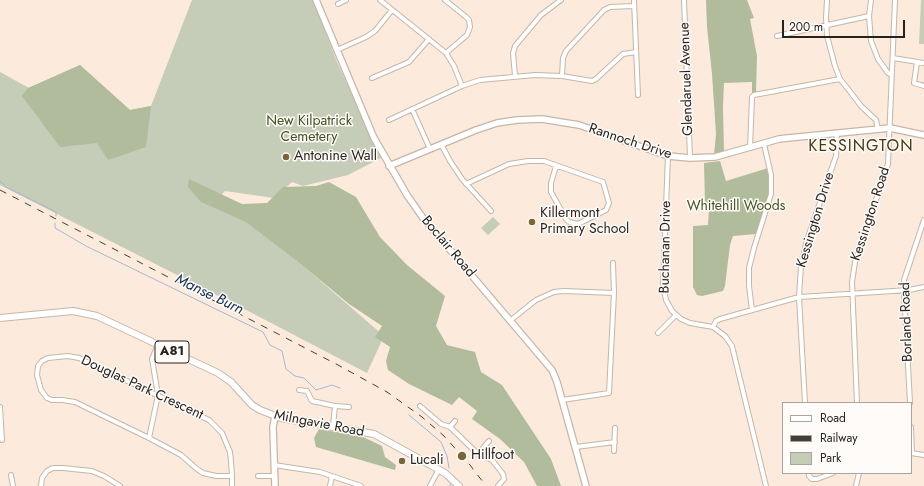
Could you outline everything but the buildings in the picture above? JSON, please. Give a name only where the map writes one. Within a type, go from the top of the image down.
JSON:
[{"type":"main road","name":"Milngavie Road","points":[[0,318],[62,311],[79,311],[97,316],[218,373],[231,382],[252,405],[260,410],[275,416],[374,434],[439,469],[450,476],[459,486]]},
{"type":"street","name":"Boclair Road","points":[[316,0],[374,138],[407,195],[423,218],[552,370],[576,447],[586,486]]},
{"type":"street","points":[[338,4],[346,0]]},
{"type":"street","points":[[380,0],[446,53],[454,66],[462,86]]},
{"type":"street","points":[[445,0],[469,20],[470,27],[467,35],[446,53]]},
{"type":"street","points":[[515,76],[513,53],[515,46],[541,15],[561,0]]},
{"type":"street","points":[[634,0],[638,95]]},
{"type":"street","name":"Glendaruel Avenue","points":[[684,0],[690,158]]},
{"type":"street","points":[[827,0],[826,26],[830,53],[840,79],[855,99],[876,120],[878,129]]},
{"type":"street","points":[[871,0],[869,16],[870,32],[875,51],[888,73],[892,75]]},
{"type":"street","name":"Kessington Road","points":[[857,402],[852,282],[854,266],[888,164],[894,0]]},
{"type":"street","points":[[562,76],[563,58],[566,52],[604,10],[610,7],[634,6]]},
{"type":"street","points":[[337,50],[366,37],[375,31],[392,10]]},
{"type":"street","points":[[777,36],[869,16]]},
{"type":"street","points":[[372,78],[409,62],[429,39]]},
{"type":"street","points":[[389,120],[462,86],[480,80],[535,75],[562,76],[592,81],[623,54],[636,52]]},
{"type":"street","points":[[893,58],[924,64]]},
{"type":"street","points":[[917,62],[914,83],[924,86]]},
{"type":"street","points":[[750,148],[752,97],[754,95],[840,79]]},
{"type":"street","points":[[412,110],[430,149]]},
{"type":"street","name":"Rannoch Drive","points":[[389,166],[476,130],[517,120],[542,119],[579,125],[668,156],[690,158],[715,157],[788,138],[837,133],[890,128],[924,135]]},
{"type":"street","name":"Kessington Drive","points":[[805,402],[799,296],[802,256],[836,156],[837,133]]},
{"type":"street","points":[[442,144],[450,161],[466,184],[491,211]]},
{"type":"street","points":[[752,310],[749,286],[749,268],[771,194],[771,175],[764,144]]},
{"type":"street","name":"Buchanan Drive","points":[[668,156],[663,285],[666,300],[676,315]]},
{"type":"street","points":[[466,184],[503,166],[515,162],[544,161],[603,182],[609,202],[606,210],[578,224],[569,222],[551,192],[551,183],[556,166]]},
{"type":"street","name":"Borland Road","points":[[910,402],[904,291],[905,274],[924,220]]},
{"type":"street","points":[[562,400],[609,393],[614,293],[613,263]]},
{"type":"street","points":[[713,327],[716,321],[799,296],[904,291],[924,287]]},
{"type":"street","points":[[511,320],[536,300],[554,292],[614,293]]},
{"type":"street","points":[[658,333],[676,315],[690,323],[713,327],[725,336],[732,346],[766,486]]},
{"type":"street","points":[[149,438],[158,394],[152,359],[158,345]]},
{"type":"street","name":"Douglas Park Crescent","points":[[232,476],[216,476],[203,473],[181,454],[75,402],[52,400],[47,398],[41,390],[37,371],[40,363],[45,359],[75,357],[84,359],[202,416],[219,428],[225,439],[230,452],[232,476],[232,486]]},
{"type":"street","points":[[299,390],[307,391],[312,401],[349,407]]},
{"type":"street","points":[[333,426],[336,406]]},
{"type":"street","points":[[420,406],[442,424],[450,427],[478,454],[492,460],[503,474],[504,479],[498,486]]},
{"type":"street","points":[[0,407],[2,440]]},
{"type":"street","points":[[274,486],[273,427],[275,416]]},
{"type":"street","points":[[450,427],[455,421]]},
{"type":"street","points":[[614,451],[615,428]]},
{"type":"street","points":[[478,454],[489,442]]},
{"type":"street","points":[[576,447],[615,442]]},
{"type":"street","points":[[912,453],[924,455]]},
{"type":"street","points":[[274,465],[316,471],[361,486]]},
{"type":"street","points":[[41,486],[42,478],[47,471],[53,468],[63,468],[92,471],[104,476],[120,486]]},
{"type":"street","points":[[430,486],[439,469]]},
{"type":"street","points":[[808,474],[812,479],[817,479],[830,474]]},
{"type":"street","points":[[856,486],[859,474]]},
{"type":"street","points":[[11,476],[13,486]]},
{"type":"street","points":[[258,476],[274,476]]},
{"type":"street","points":[[330,486],[332,476]]},
{"type":"green space","name":"New Kilpatrick Cemetery","points":[[192,0],[313,0],[337,62],[381,158],[348,175],[303,186],[292,182],[274,198],[225,191],[221,195],[384,336],[367,373],[0,185],[0,72],[29,88],[80,65],[130,110],[151,106]]},
{"type":"green space","points":[[706,0],[747,0],[754,18],[750,19],[757,56],[756,93],[752,94],[752,82],[724,83],[724,153],[714,155],[716,134]]},
{"type":"green space","points":[[921,0],[924,0],[924,44],[919,44]]},
{"type":"green space","points":[[80,65],[130,110],[151,106],[146,147],[108,160],[97,143],[60,147],[22,96],[28,88]]},
{"type":"green space","name":"Whitehill Woods","points":[[720,161],[726,181],[768,168],[769,194],[756,234],[733,236],[730,245],[725,286],[723,291],[702,296],[697,295],[693,287],[693,226],[708,225],[709,208],[705,204],[704,163]]},
{"type":"green space","points":[[189,179],[242,204],[267,203],[283,187],[316,186],[329,182],[356,197],[380,237],[407,265],[445,296],[436,326],[447,345],[475,352],[481,372],[502,385],[551,459],[561,486],[537,486],[524,462],[500,439],[472,419],[477,411],[459,397],[452,405],[409,384],[388,370],[386,361],[390,347],[375,337],[382,326],[349,304],[297,261],[246,222],[201,202],[188,187]]},
{"type":"green space","points":[[493,217],[500,224],[488,235],[481,228]]},
{"type":"green space","points":[[319,429],[361,436],[382,446],[385,457],[396,465],[395,470],[316,447],[314,438]]},
{"type":"waterway","name":"Manse Burn","points":[[0,181],[6,187],[56,212],[56,216]]},
{"type":"waterway","name":"Manse Burn","points":[[55,223],[55,228],[86,246],[263,332],[270,345],[282,351],[286,369],[295,376],[304,378],[316,390],[332,385],[340,388]]},
{"type":"waterway","name":"Manse Burn","points":[[409,415],[441,442],[447,456],[449,468]]},
{"type":"railway","points":[[0,190],[338,365],[387,392],[422,417],[444,436],[470,465],[486,486]]},
{"type":"place","name":"Antonine Wall","points":[[286,157]]},
{"type":"place","name":"Killermont Primary School","points":[[532,222]]},
{"type":"place","name":"Hillfoot","points":[[462,456]]},
{"type":"place","name":"Lucali","points":[[402,461]]},
{"type":"district","name":"KESSINGTON","points":[[861,147]]}]
